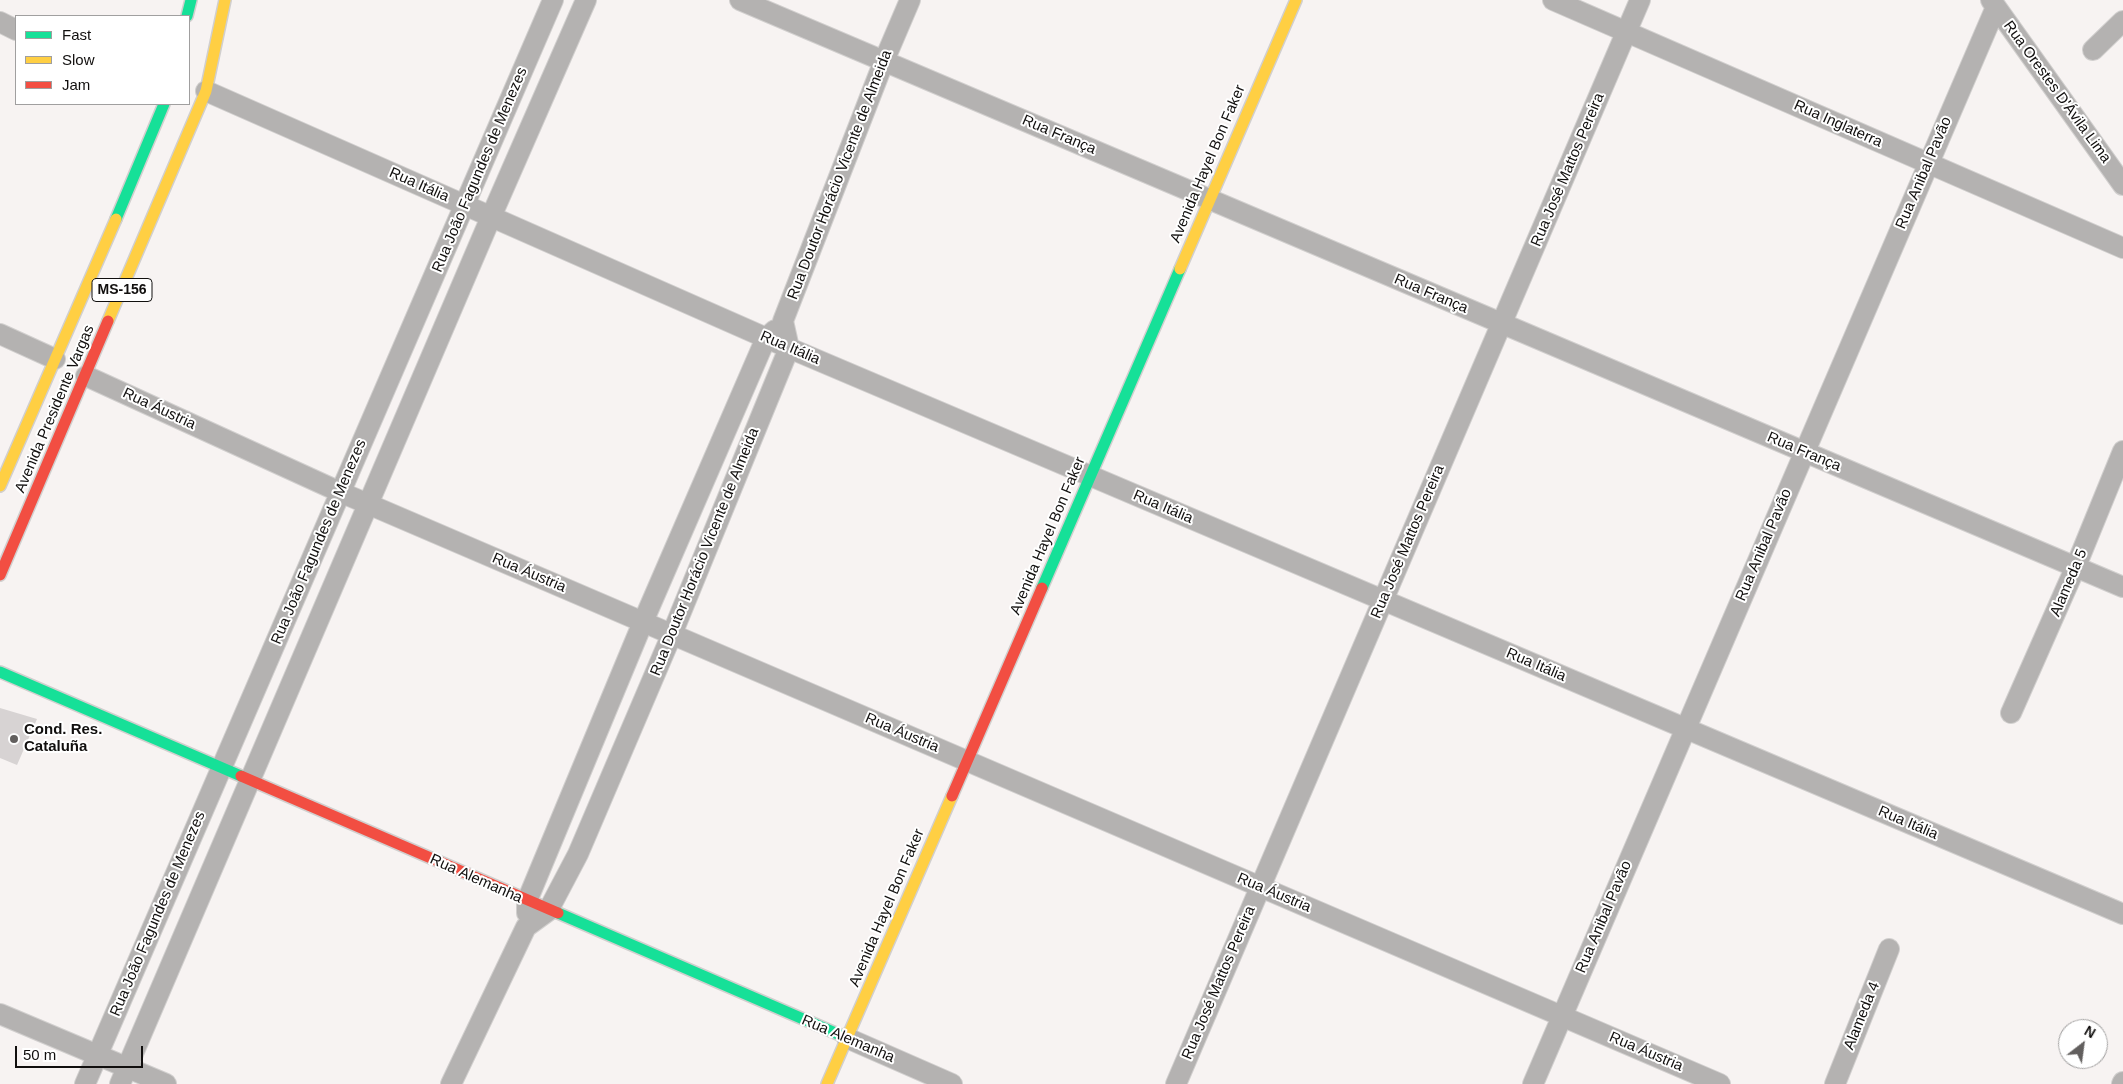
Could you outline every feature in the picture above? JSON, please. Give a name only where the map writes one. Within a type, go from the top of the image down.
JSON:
[{"type":"street","points":[[187,15],[191,0]]},
{"type":"street","name":"Avenida Presidente Vargas","points":[[0,575],[206,91],[225,0]]},
{"type":"street","name":"Rua João Fagundes de Menezes","points":[[85,1084],[553,0]]},
{"type":"street","name":"Rua João Fagundes de Menezes","points":[[124,1076],[491,217],[586,0]]},
{"type":"street","name":"Rua França","points":[[740,0],[2123,587]]},
{"type":"street","name":"Rua Doutor Horácio Vicente de Almeida","points":[[783,321],[884,61],[910,0]]},
{"type":"street","name":"Avenida Hayel Bon Faker","points":[[827,1084],[1296,0]]},
{"type":"street","name":"Rua Inglaterra","points":[[1553,0],[2123,248]]},
{"type":"street","name":"Rua José Mattos Pereira","points":[[1176,1084],[1640,0]]},
{"type":"street","name":"Rua Anibal Pavão","points":[[1533,1084],[1928,164],[1993,3]]},
{"type":"street","name":"Rua Orestes D'Ávila Lima","points":[[1993,3],[2123,185]]},
{"type":"street","points":[[0,22],[15,30]]},
{"type":"street","points":[[2094,50],[2123,22]]},
{"type":"street","name":"Rua Itália","points":[[206,91],[789,348],[2123,914]]},
{"type":"street","name":"Avenida Presidente Vargas","points":[[0,486],[164,105]]},
{"type":"street","points":[[766,338],[783,321]]},
{"type":"street","points":[[783,321],[789,348]]},
{"type":"street","points":[[0,334],[55,360]]},
{"type":"street","name":"Rua Doutor Horácio Vicente de Almeida","points":[[527,901],[643,622],[766,338]]},
{"type":"street","name":"Rua Doutor Horácio Vicente de Almeida","points":[[452,1084],[526,927],[548,911],[578,854],[672,634],[789,348]]},
{"type":"street","name":"Rua Áustria","points":[[86,376],[340,492],[1720,1084]]},
{"type":"street","name":"Alameda 5","points":[[2011,713],[2076,566],[2123,451]]},
{"type":"street","name":"Rua Alemanha","points":[[0,672],[548,911],[952,1084]]},
{"type":"street","points":[[526,927],[527,901]]},
{"type":"street","name":"Alameda 4","points":[[1835,1084],[1889,949]]},
{"type":"street","points":[[0,1014],[97,1055],[124,1076],[166,1084]]},
{"type":"building","name":"Cond. Res. Cataluña","points":[[0,708],[37,719],[17,765],[0,758]]},
{"type":"traffic: fast","points":[[187,15],[191,0]]},
{"type":"traffic: fast","points":[[116,219],[164,105]]},
{"type":"traffic: fast","points":[[1042,588],[1180,269]]},
{"type":"traffic: fast","points":[[0,672],[241,776]]},
{"type":"traffic: fast","points":[[558,913],[847,1038]]},
{"type":"traffic: slow","points":[[108,321],[206,91],[225,0]]},
{"type":"traffic: slow","points":[[1180,269],[1296,0]]},
{"type":"traffic: slow","points":[[0,486],[116,219]]},
{"type":"traffic: slow","points":[[827,1084],[952,796]]},
{"type":"traffic: jam","points":[[0,575],[108,321]]},
{"type":"traffic: jam","points":[[952,796],[1042,588]]},
{"type":"traffic: jam","points":[[241,776],[558,913]]},
{"type":"place","name":"Cond. Res. Cataluña","points":[[14,739]]}]
